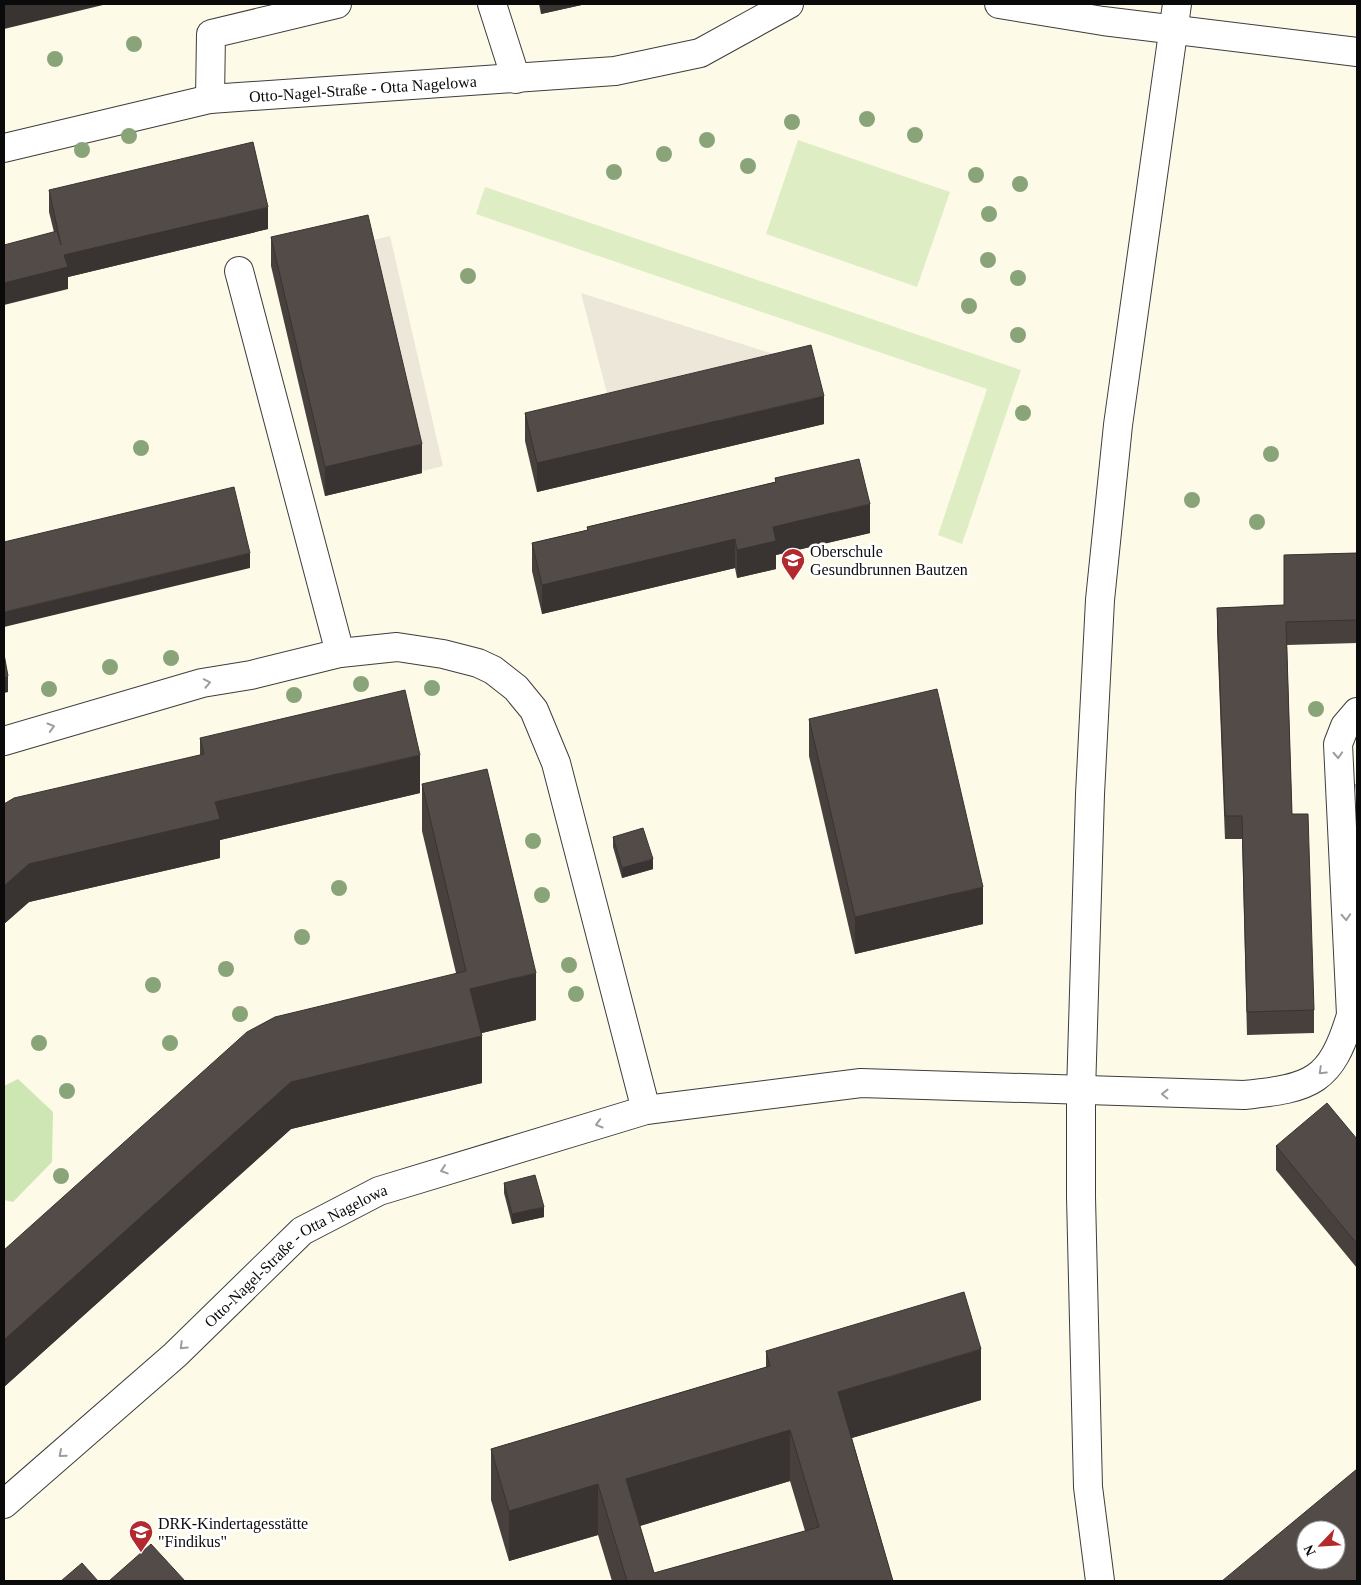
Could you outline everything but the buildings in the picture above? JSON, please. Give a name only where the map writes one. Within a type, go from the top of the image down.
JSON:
[{"type":"street","points":[[210,100],[211,34],[337,4]]},
{"type":"street","points":[[492,4],[516,79]]},
{"type":"street","name":"Otto-Nagel-Straße - Otta Nagelowa","points":[[4,148],[210,100],[615,71],[700,53],[789,4]]},
{"type":"street","points":[[998,4],[1175,17],[1357,52]]},
{"type":"street","points":[[1100,1581],[1088,1487],[1081,1197],[1081,1092],[1090,794],[1100,600],[1118,425],[1175,17]]},
{"type":"street","points":[[239,270],[340,653]]},
{"type":"street","points":[[4,741],[202,683],[251,675],[340,653],[397,647],[443,654],[478,663],[493,670],[516,688],[534,710],[556,764],[646,1110]]},
{"type":"street","name":"Otto-Nagel-Straße - Otta Nagelowa","points":[[4,1504],[175,1354],[302,1231],[379,1191],[646,1110],[861,1083],[1081,1092],[1244,1095],[1292,1088],[1311,1081],[1324,1072],[1341,1047],[1351,1014],[1338,744],[1345,726],[1357,712]]},
{"type":"green space","points":[[798,140],[950,192],[917,287],[766,234]]},
{"type":"green space","points":[[485,187],[1021,370],[962,544],[938,535],[987,389],[476,214]]},
{"type":"green space","points":[[18,1079],[53,1112],[52,1162],[13,1202],[4,1200],[4,1086]]},
{"type":"shaded area","points":[[390,236],[443,466],[423,471],[369,241]]},
{"type":"shaded area","points":[[581,293],[777,355],[614,420]]},
{"type":"place","name":"Oberschule Gesundbrunnen Bautzen","points":[[793,581]]},
{"type":"place","name":"DRK-Kindertagesstätte \"Findikus\"","points":[[141,1553]]}]
